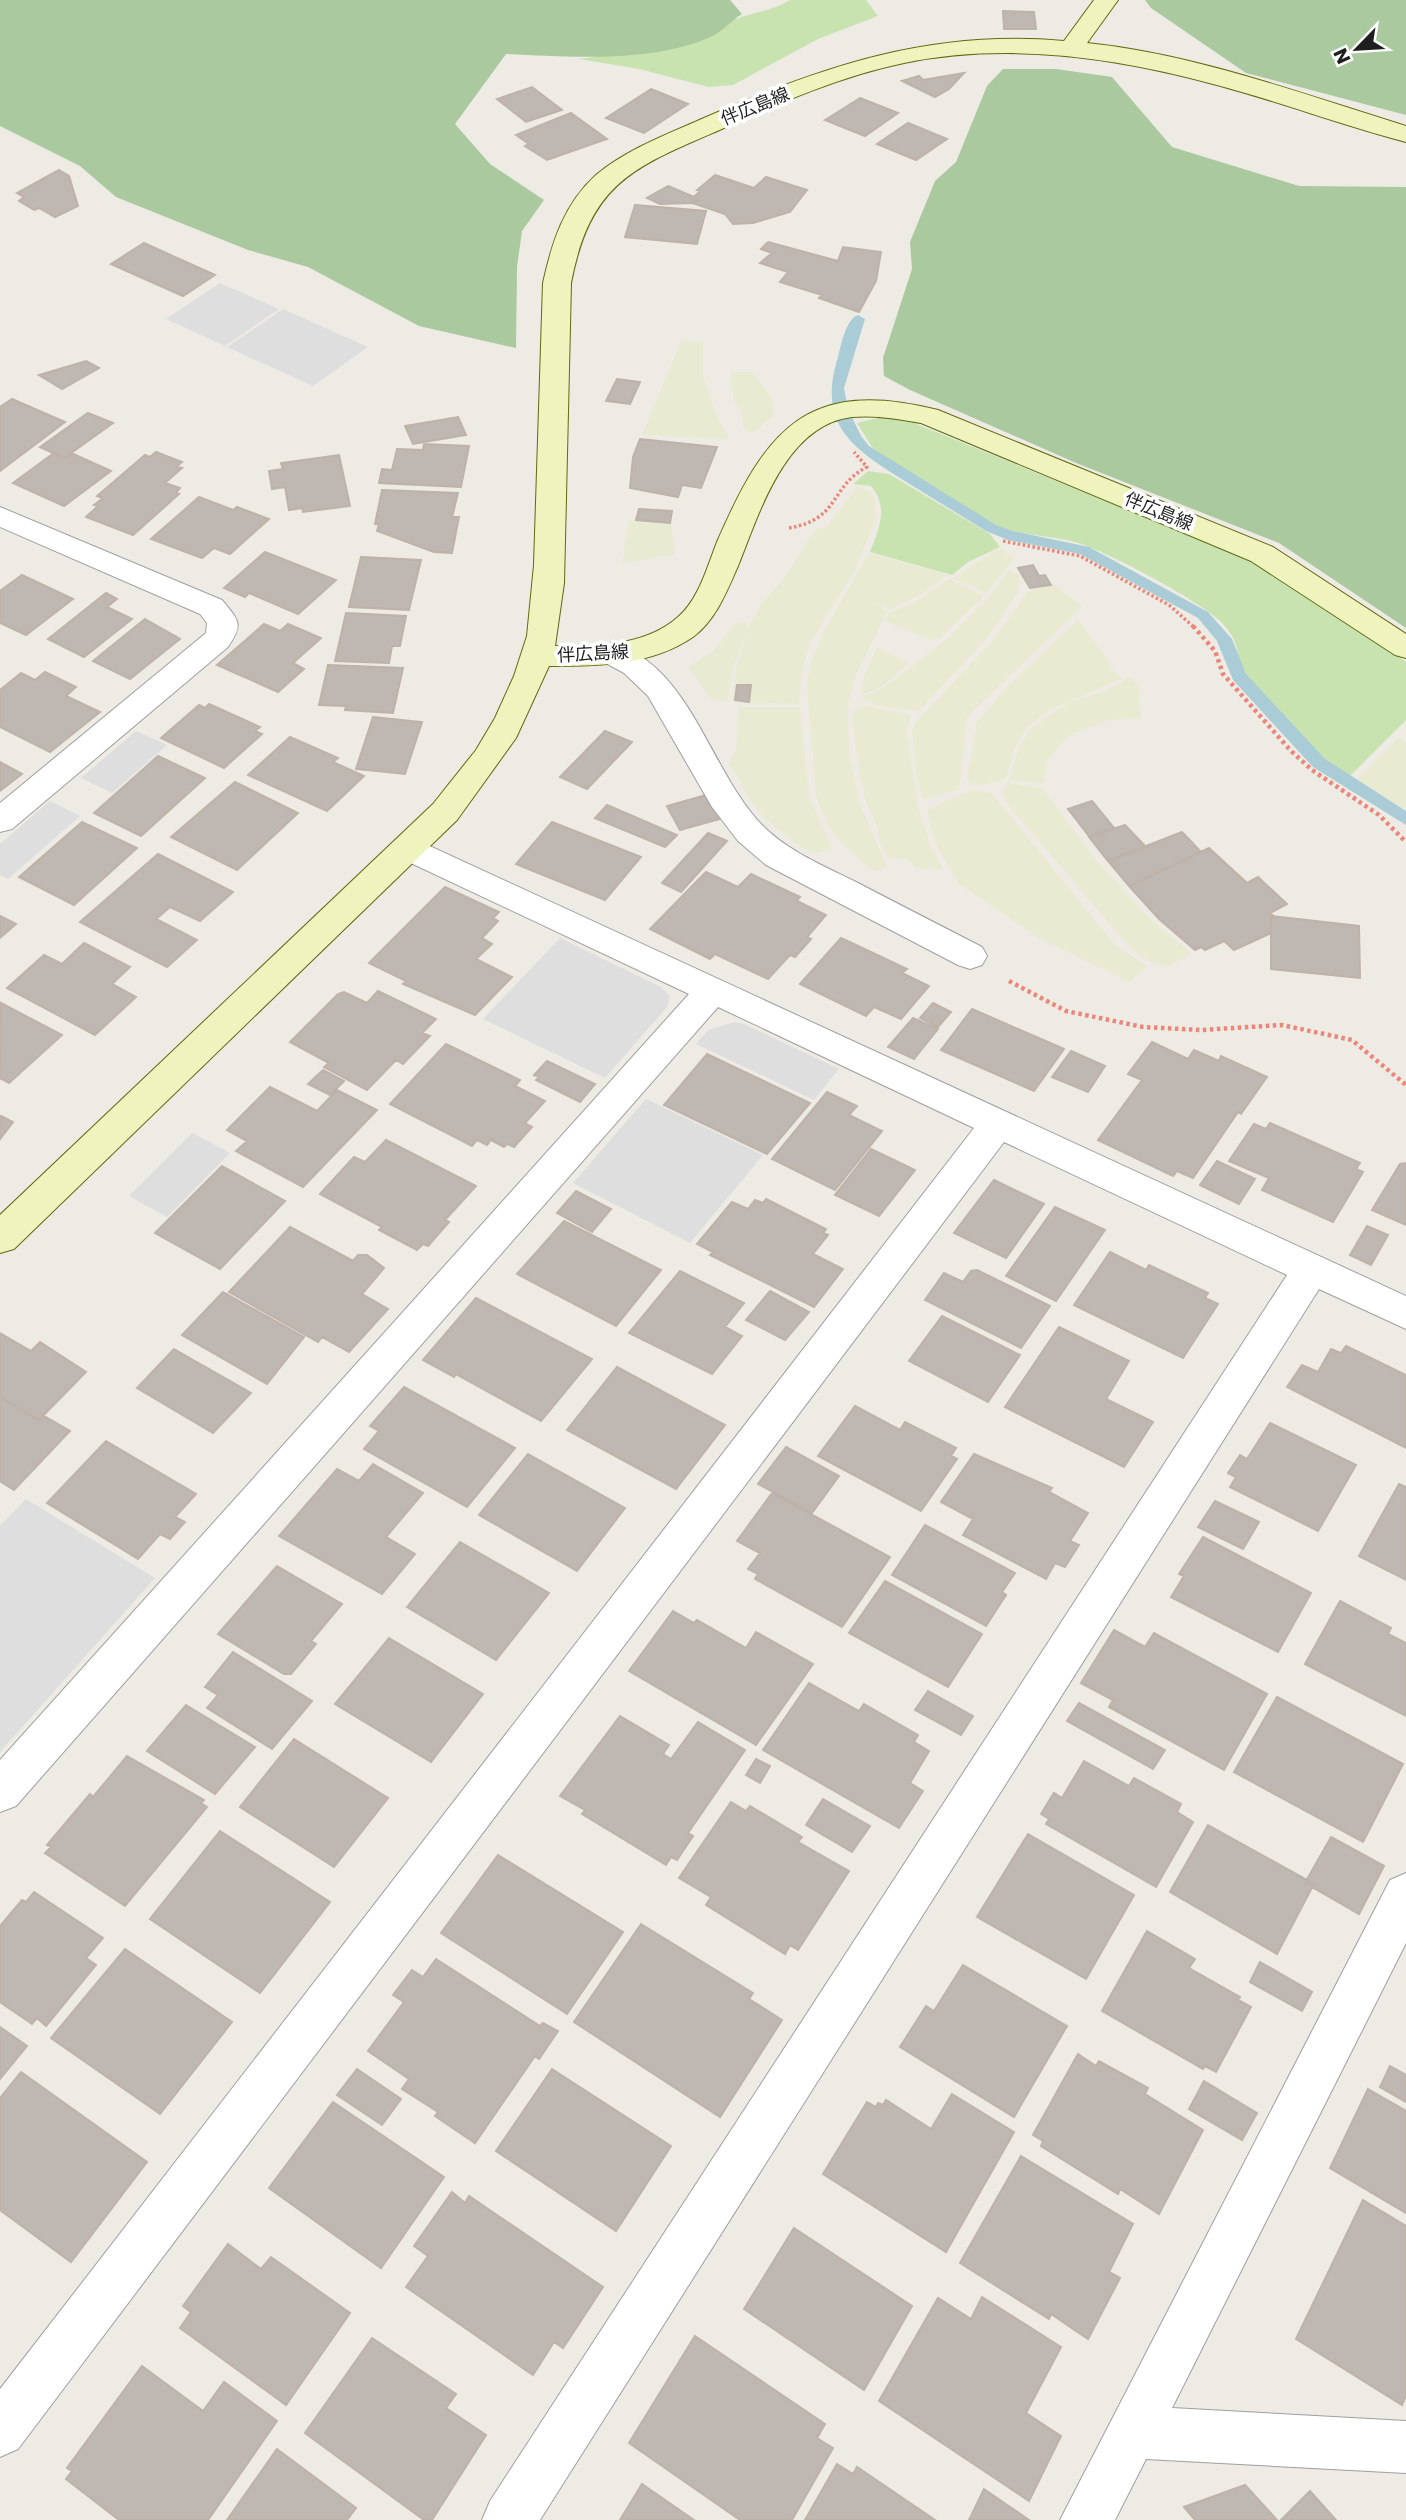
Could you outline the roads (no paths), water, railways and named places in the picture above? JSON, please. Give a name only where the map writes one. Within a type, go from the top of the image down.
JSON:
[{"type":"main road","points":[[1071,48],[1106,0]]},
{"type":"main road","name":"伴広島線","points":[[1406,134],[1213,76],[1144,60],[1071,48],[1020,45],[956,48],[905,55],[851,69],[772,98],[674,141],[614,174],[587,199],[570,226],[557,283],[550,541],[543,632],[537,656],[613,654],[653,646],[696,618],[716,582],[758,481],[789,436],[841,411],[899,408],[928,416],[1262,554],[1406,648]]},
{"type":"main road","points":[[0,1238],[445,812],[492,754],[506,731],[537,656]]},
{"type":"street","points":[[0,547],[13,522],[211,607],[223,622],[223,631],[217,640],[0,821]]},
{"type":"street","points":[[613,654],[635,666],[660,690],[724,799],[750,833],[796,866],[970,956]]},
{"type":"street","points":[[408,848],[1406,1314]]},
{"type":"street","points":[[0,1792],[713,990]]},
{"type":"street","points":[[0,2431],[998,1123]]},
{"type":"street","points":[[509,2520],[1311,1269]]},
{"type":"street","points":[[1087,2520],[1406,1895]]},
{"type":"street","points":[[1132,2432],[1406,2447]]},
{"type":"waterway","points":[[858,319],[841,369],[837,394],[847,423],[864,449],[991,528],[1008,535],[1084,550],[1203,615],[1224,639],[1239,676],[1319,763],[1375,796],[1406,819]]}]
